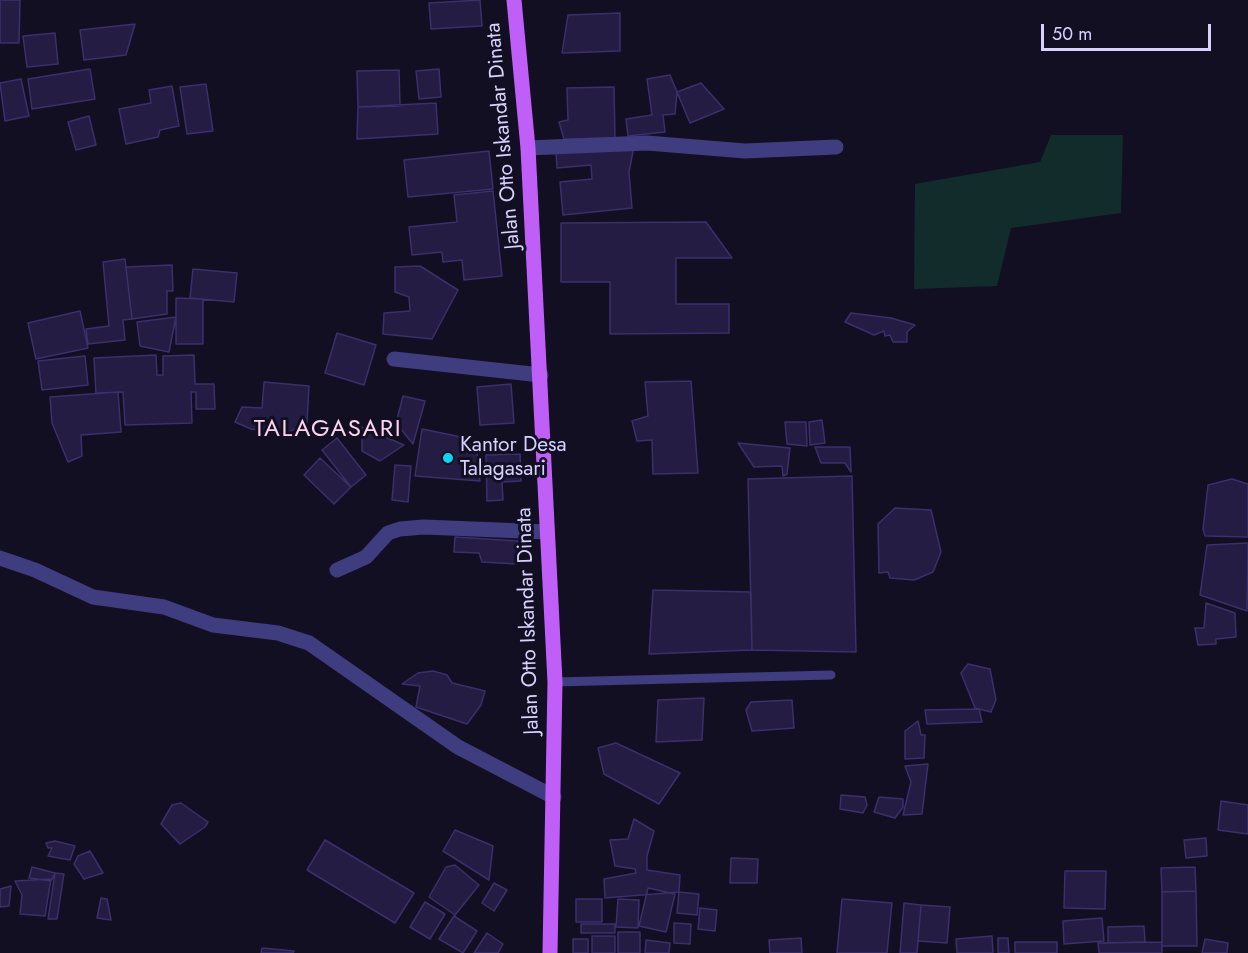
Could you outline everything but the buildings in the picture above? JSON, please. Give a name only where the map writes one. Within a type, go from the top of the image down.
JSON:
[{"type":"main road","name":"Jalan Otto Iskandar Dinata","points":[[514,0],[528,148],[555,682],[550,953]]},
{"type":"street","points":[[528,148],[647,143],[745,151],[836,147]]},
{"type":"street","points":[[394,359],[541,375]]},
{"type":"street","points":[[337,570],[366,557],[388,533],[400,529],[424,527],[547,532]]},
{"type":"street","points":[[0,558],[34,570],[93,597],[164,607],[213,625],[278,633],[309,643],[458,747],[554,797]]},
{"type":"lane","points":[[555,682],[831,675]]},
{"type":"green space","points":[[1051,135],[1123,135],[1121,213],[1011,228],[997,286],[914,289],[915,184],[1040,162]]},
{"type":"place","name":"Kantor Desa Talagasari","points":[[448,458]]},
{"type":"district","name":"TALAGASARI","points":[[328,430]]}]
